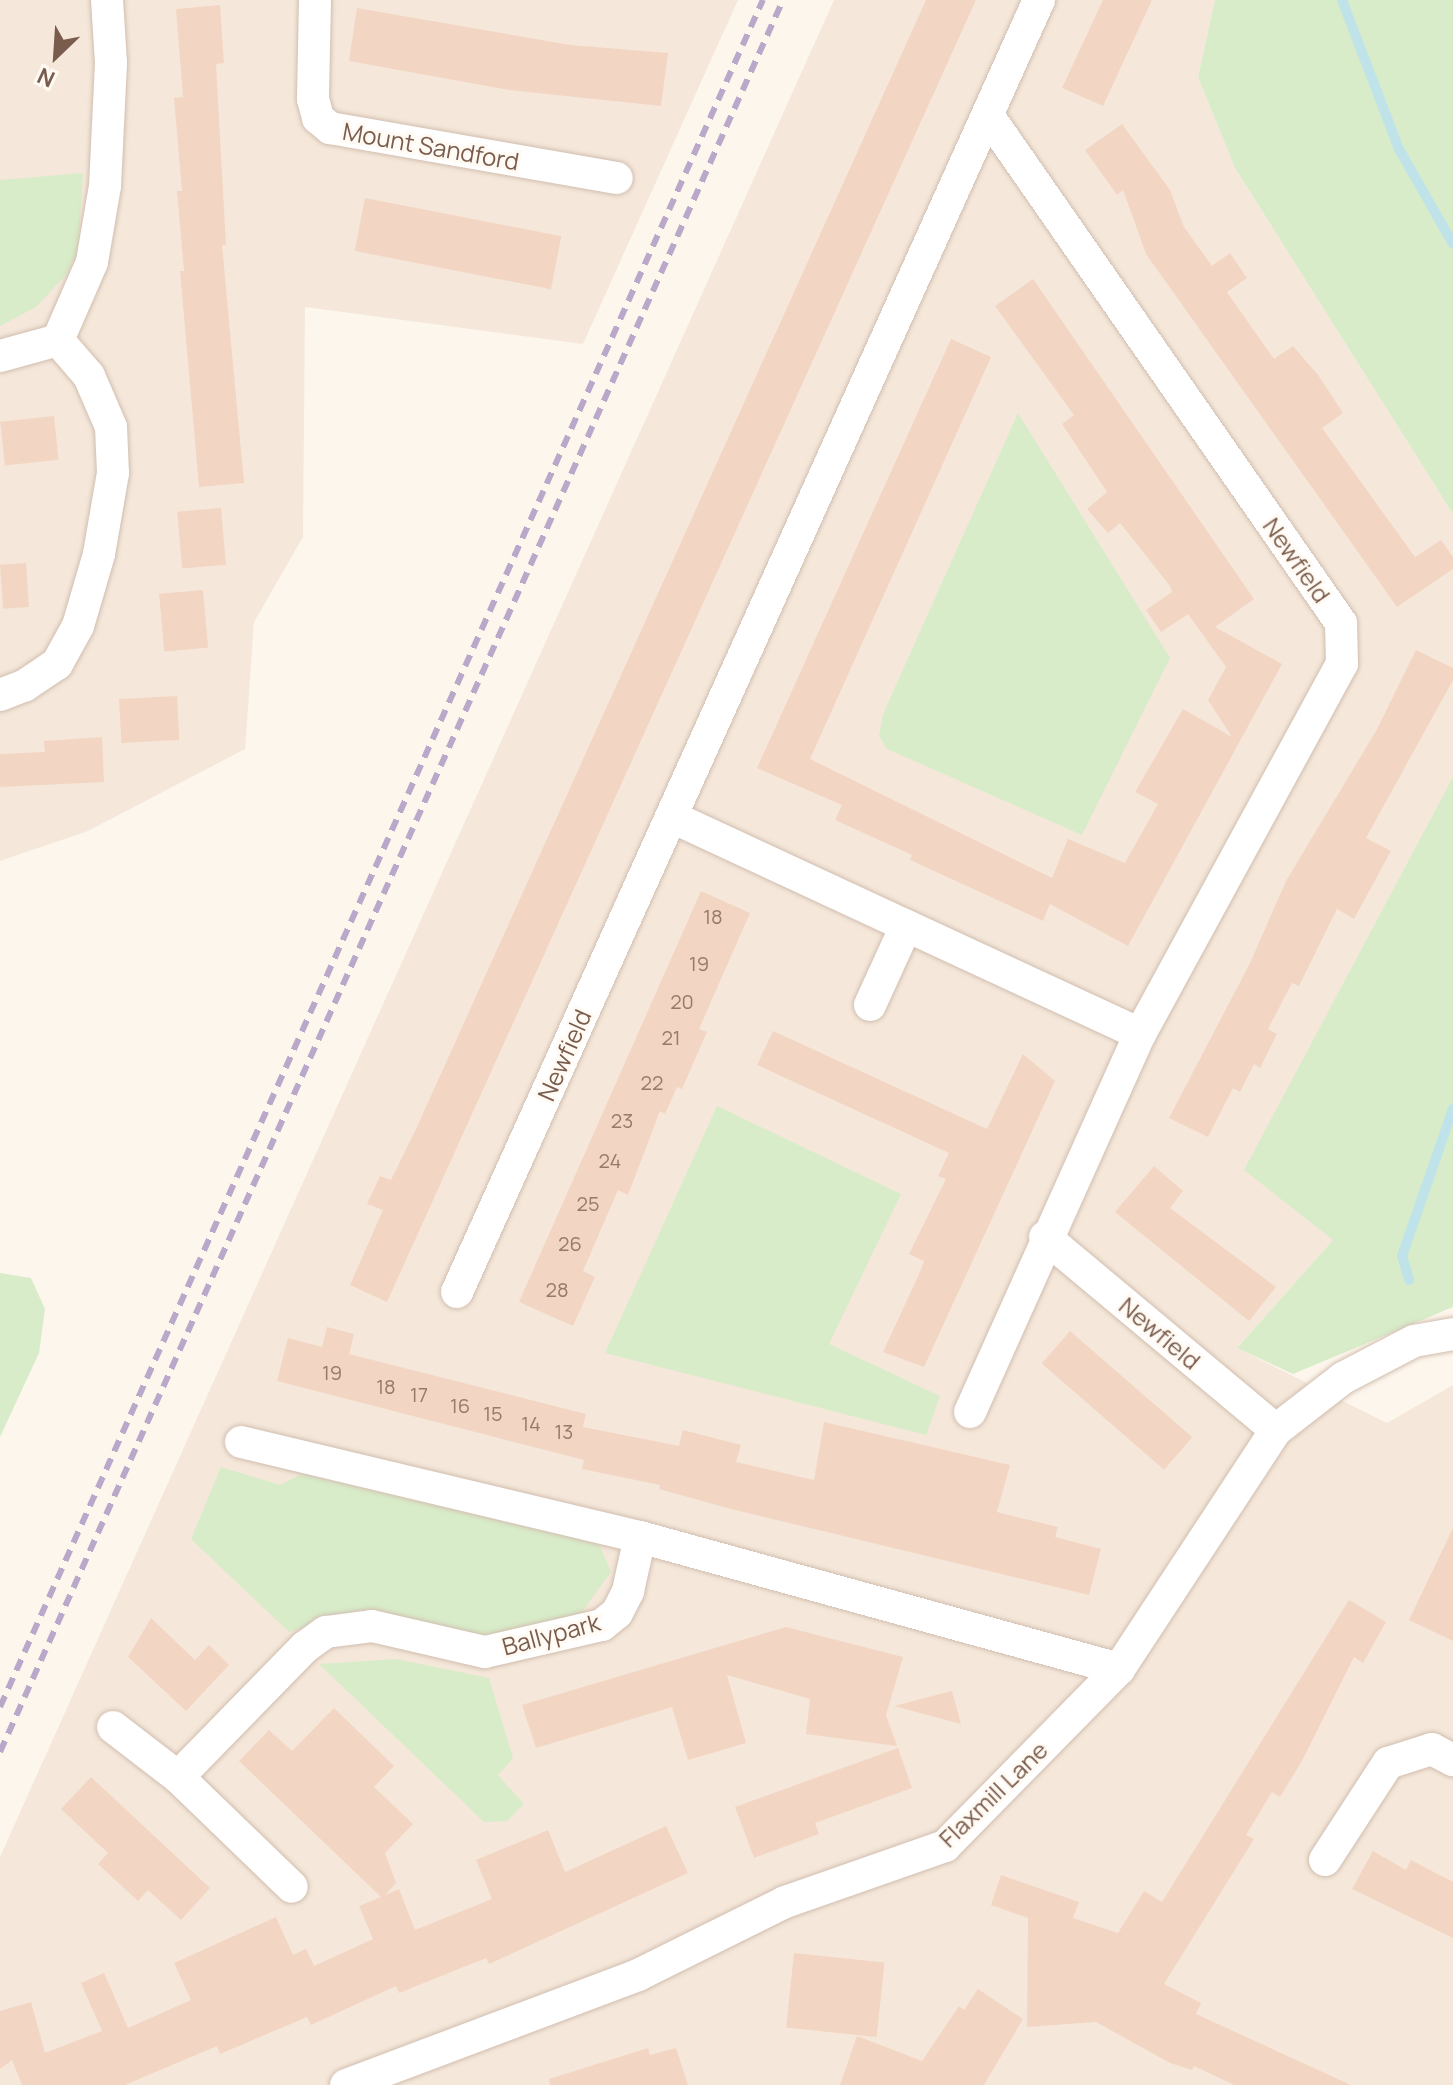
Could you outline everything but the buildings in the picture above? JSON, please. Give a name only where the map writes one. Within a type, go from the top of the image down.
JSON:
[{"type":"street","points":[[58,340],[92,262],[105,186],[111,63],[107,0]]},
{"type":"street","name":"Mount Sandford","points":[[315,0],[313,99],[318,118],[330,128],[617,178]]},
{"type":"street","name":"Newfield","points":[[457,1292],[989,117],[1039,0]]},
{"type":"street","name":"Newfield","points":[[970,1412],[1045,1237],[1140,1034],[1342,664],[1341,623],[989,117]]},
{"type":"street","points":[[0,356],[58,340]]},
{"type":"street","points":[[0,695],[24,686],[57,664],[78,626],[99,554],[113,473],[111,427],[89,376],[58,340]]},
{"type":"street","points":[[672,817],[1140,1034]]},
{"type":"street","points":[[870,1005],[906,926]]},
{"type":"street","name":"Newfield","points":[[1045,1237],[1276,1430]]},
{"type":"street","name":"Flaxmill Lane","points":[[346,2085],[638,1975],[785,1902],[945,1846],[1119,1669],[1276,1430],[1343,1378],[1414,1341],[1453,1334]]},
{"type":"street","points":[[241,1442],[640,1537],[1119,1669]]},
{"type":"street","name":"Ballypark","points":[[178,1777],[326,1632],[372,1626],[485,1652],[602,1625],[617,1613],[628,1591],[640,1537]]},
{"type":"street","points":[[113,1727],[178,1777],[292,1887]]},
{"type":"street","points":[[1325,1860],[1388,1763],[1432,1749],[1453,1760]]},
{"type":"shaded area","points":[[0,0],[738,0],[583,344],[305,307],[303,537],[254,622],[245,749],[88,831],[0,861]]},
{"type":"shaded area","points":[[834,0],[1215,0],[1198,77],[1235,168],[1453,514],[1453,777],[1333,1240],[1237,1348],[1387,1423],[1453,1385],[1453,2085],[0,2085],[0,1857]]},
{"type":"green space","points":[[1215,0],[1453,0],[1453,514],[1235,168],[1198,77]]},
{"type":"green space","points":[[83,173],[78,251],[66,275],[36,307],[0,326],[0,180]]},
{"type":"green space","points":[[1018,413],[1170,658],[1082,835],[887,749],[879,736],[883,714]]},
{"type":"green space","points":[[1453,777],[1453,1307],[1293,1374],[1237,1348],[1333,1240],[1244,1170]]},
{"type":"green space","points":[[717,1106],[901,1194],[829,1344],[940,1396],[926,1435],[605,1353]]},
{"type":"green space","points":[[0,1273],[31,1278],[45,1309],[39,1353],[0,1437]]},
{"type":"green space","points":[[221,1467],[280,1485],[302,1474],[599,1544],[611,1572],[581,1613],[545,1627],[489,1637],[429,1628],[359,1610],[289,1632],[191,1539]]},
{"type":"green space","points":[[396,1659],[489,1678],[513,1758],[498,1775],[524,1804],[507,1821],[484,1822],[319,1664]]},
{"type":"waterway","points":[[1342,0],[1399,149],[1453,244]]},
{"type":"waterway","points":[[1409,1280],[1402,1256],[1453,1109]]},
{"type":"railway","points":[[0,1707],[763,0]]},
{"type":"railway","points":[[0,1752],[783,0]]}]
